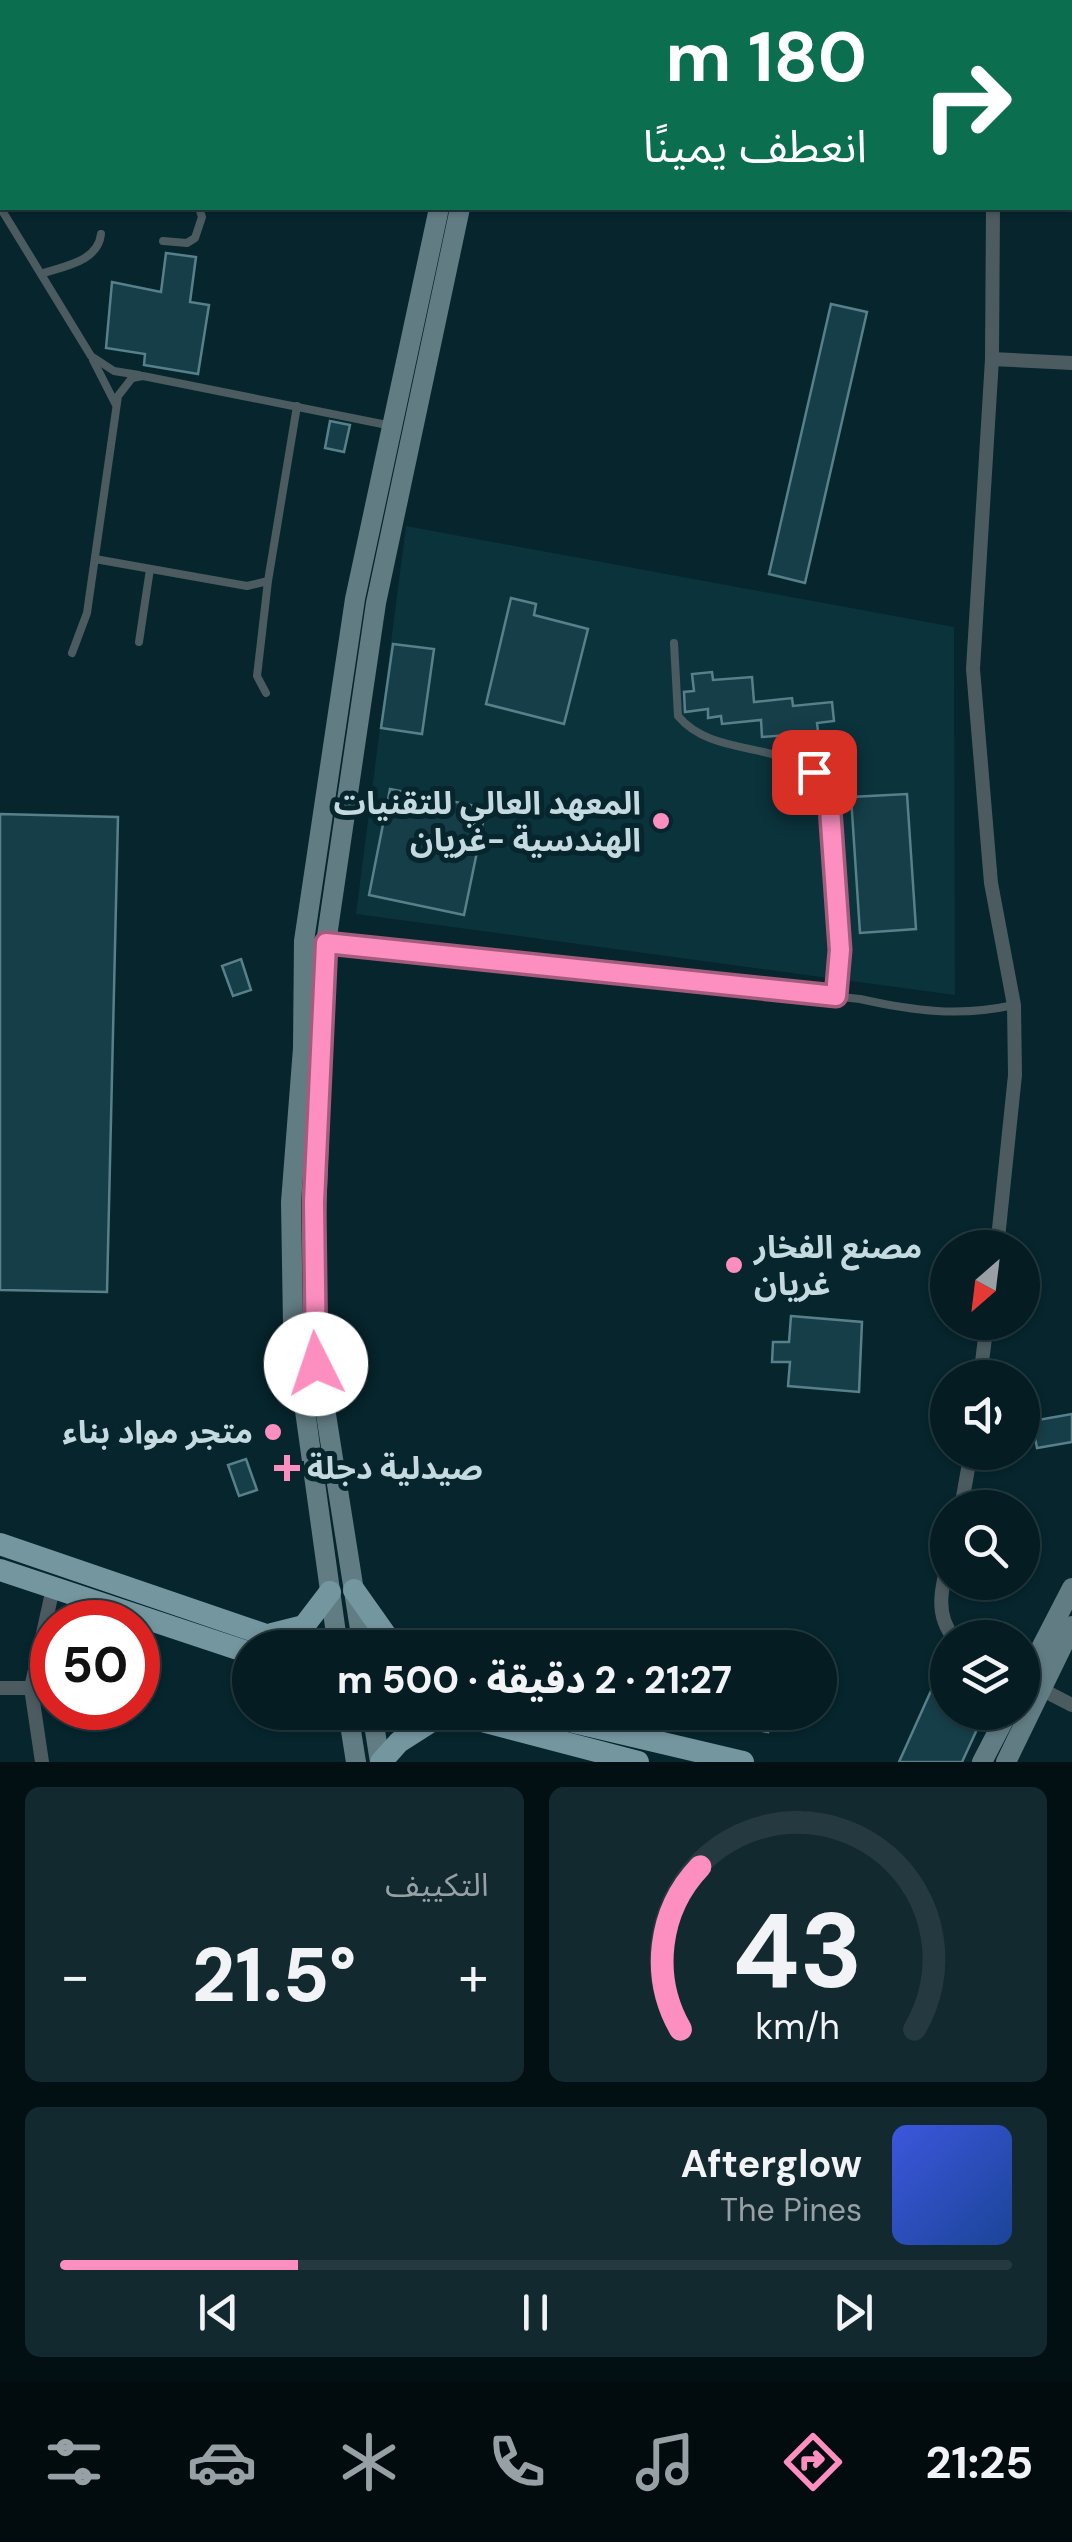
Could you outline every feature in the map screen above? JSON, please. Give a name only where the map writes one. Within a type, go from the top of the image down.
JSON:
[{"type":"main road","points":[[394,465],[392,426],[439,210]]},
{"type":"main road","points":[[357,1630],[342,1591],[302,1325],[315,942],[373,622],[394,465],[459,210]]},
{"type":"main road","points":[[0,1544],[252,1630]]},
{"type":"main road","points":[[0,1570],[232,1647]]},
{"type":"main road","points":[[1040,1657],[1072,1588]]},
{"type":"main road","points":[[288,1630],[304,1626],[342,1591]]},
{"type":"main road","points":[[339,1630],[342,1591]]},
{"type":"main road","points":[[342,1591],[378,1630]]},
{"type":"main road","points":[[1040,1667],[1072,1626]]},
{"type":"main road","points":[[351,1730],[356,1762]]},
{"type":"main road","points":[[375,1730],[380,1762]]},
{"type":"main road","points":[[380,1762],[399,1742],[418,1730]]},
{"type":"main road","points":[[516,1730],[638,1762]]},
{"type":"main road","points":[[595,1730],[690,1757],[743,1762]]},
{"type":"main road","points":[[982,1762],[999,1730]]},
{"type":"main road","points":[[1006,1762],[1015,1730]]},
{"type":"street","points":[[993,210],[992,359],[974,669],[990,883],[1014,1004],[1015,1076],[998,1230]]},
{"type":"street","points":[[992,359],[1072,363]]},
{"type":"street","points":[[50,1600],[53,1588]]},
{"type":"street","points":[[0,1688],[30,1688]]},
{"type":"street","points":[[1040,1689],[1072,1705]]},
{"type":"street","points":[[37,1730],[42,1762]]},
{"type":"lane","points":[[2,210],[91,356],[116,406]]},
{"type":"lane","points":[[162,242],[187,242],[195,238],[200,210]]},
{"type":"lane","points":[[41,274],[89,257],[100,244],[101,234]]},
{"type":"lane","points":[[91,356],[114,371],[392,426]]},
{"type":"lane","points":[[72,654],[87,613],[116,406],[126,383],[143,376]]},
{"type":"lane","points":[[266,693],[256,676],[296,406]]},
{"type":"lane","points":[[95,560],[248,586],[268,580]]},
{"type":"lane","points":[[139,642],[150,569]]},
{"type":"lane","points":[[674,643],[678,716],[686,725],[714,741],[800,763],[814,772],[829,794],[840,950],[836,996]]},
{"type":"lane","points":[[315,942],[836,996],[934,1014],[974,1014],[1014,1004]]},
{"type":"shaded area","name":"المعهد العالي للتقنيات الهندسية -غريان","points":[[406,526],[954,627],[955,995],[356,914]]},
{"type":"building","points":[[166,253],[196,257],[190,302],[209,305],[198,374],[144,365],[145,354],[106,348],[112,282],[161,292]]},
{"type":"building","points":[[831,304],[867,312],[805,583],[769,574]]},
{"type":"building","points":[[330,421],[350,425],[344,452],[325,448]]},
{"type":"building","points":[[511,598],[536,604],[534,615],[588,629],[564,724],[486,704]]},
{"type":"building","points":[[393,644],[434,649],[422,734],[381,728]]},
{"type":"building","points":[[712,672],[713,680],[752,677],[754,702],[792,698],[793,706],[832,702],[834,721],[817,723],[820,748],[803,750],[802,742],[789,743],[788,735],[762,737],[761,720],[722,724],[721,716],[708,718],[708,709],[685,712],[684,692],[694,691],[692,674]]},
{"type":"building","points":[[390,789],[486,808],[464,915],[369,895]]},
{"type":"building","points":[[907,794],[916,929],[860,933],[851,797]]},
{"type":"building","points":[[0,814],[118,817],[107,1292],[0,1290]]},
{"type":"building","points":[[241,959],[251,990],[233,996],[222,966]]},
{"type":"building","points":[[791,1316],[862,1322],[859,1392],[788,1386],[790,1362],[772,1362],[773,1342],[789,1342]]},
{"type":"building","points":[[1072,1414],[1072,1442],[1040,1447],[1040,1420]]},
{"type":"building","points":[[246,1459],[257,1490],[239,1496],[228,1465]]},
{"type":"building","points":[[930,1693],[930,1730],[977,1730],[962,1762],[899,1762]]},
{"type":"place","name":"المعهد العالي للتقنيات الهندسية -غريان","points":[[661,821]]},
{"type":"place","name":"مصنع الفخار غريان","points":[[734,1265]]},
{"type":"place","name":"متجر مواد بناء","points":[[273,1432]]},
{"type":"place","name":"صيدلية دجلة","points":[[287,1468]]},
{"type":"route","points":[[316,1364],[312,1326],[314,1202],[326,943],[836,996],[840,950],[829,794],[814,772]]}]
